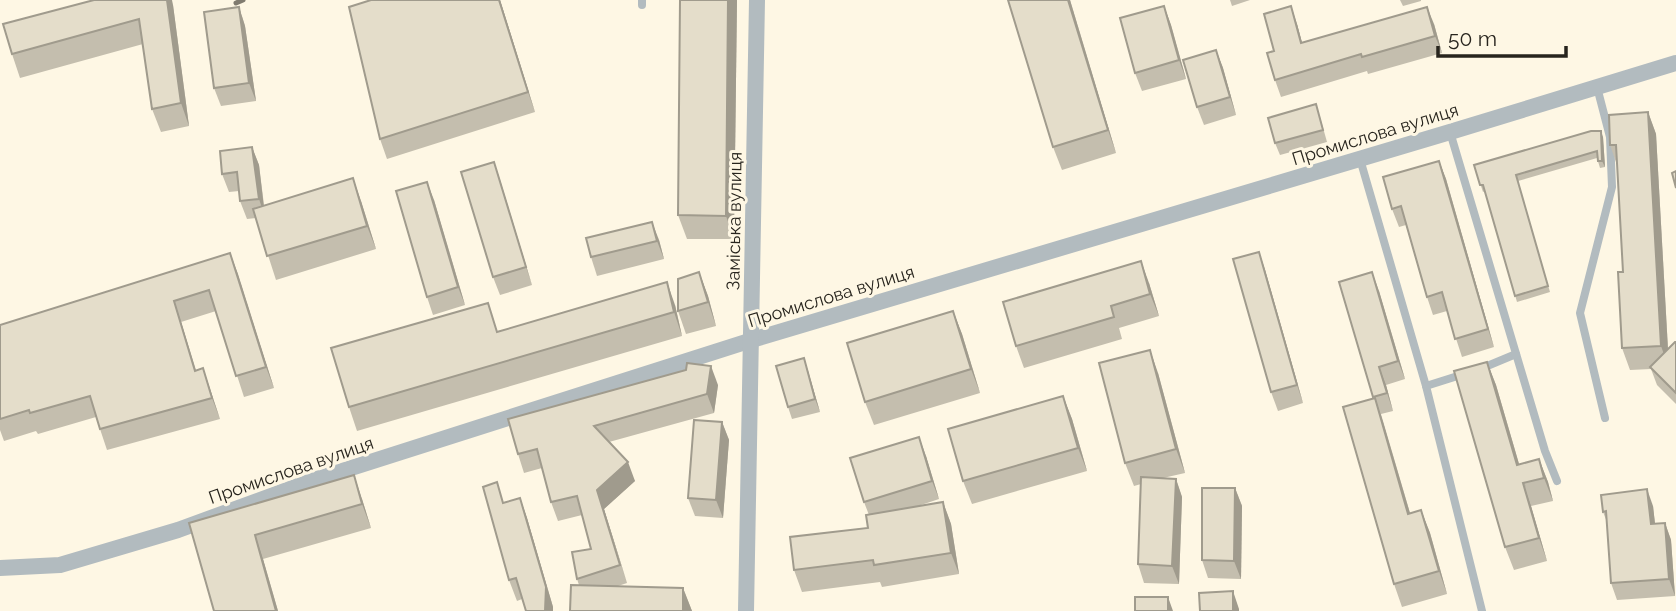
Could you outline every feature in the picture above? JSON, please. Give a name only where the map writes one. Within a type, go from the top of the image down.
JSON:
[{"type":"street","name":"Заміська вулиця","points":[[746,611],[757,0]]},
{"type":"street","name":"Промислова вулиця","points":[[0,568],[60,565],[178,530],[320,478],[752,340],[1676,63]]},
{"type":"lane","points":[[1597,87],[1610,137],[1612,187],[1580,313],[1605,418]]},
{"type":"lane","points":[[1450,132],[1545,451],[1557,481]]},
{"type":"lane","points":[[1360,159],[1426,386],[1482,611]]},
{"type":"lane","points":[[1426,386],[1487,367],[1516,354]]},
{"type":"building","points":[[94,0],[167,0],[181,103],[152,109],[139,19],[12,54],[3,24]]},
{"type":"building","points":[[371,0],[499,0],[528,92],[380,139],[349,7]]},
{"type":"building","points":[[680,0],[728,0],[726,216],[678,215]]},
{"type":"building","points":[[1008,0],[1068,0],[1108,130],[1053,147]]},
{"type":"building","points":[[1164,6],[1179,60],[1135,73],[1120,18]]},
{"type":"building","points":[[1291,6],[1301,43],[1427,7],[1435,36],[1362,57],[1361,54],[1275,80],[1267,53],[1274,51],[1264,14]]},
{"type":"building","points":[[239,7],[249,83],[214,88],[204,12]]},
{"type":"building","points":[[1216,50],[1230,97],[1197,107],[1183,60]]},
{"type":"building","points":[[1316,104],[1323,130],[1275,143],[1268,118]]},
{"type":"building","points":[[1648,112],[1661,346],[1622,348],[1618,272],[1623,272],[1616,145],[1610,145],[1609,115]]},
{"type":"building","points":[[1591,131],[1601,131],[1602,161],[1598,161],[1597,151],[1516,175],[1548,286],[1515,296],[1483,185],[1480,185],[1474,165]]},
{"type":"building","points":[[252,147],[259,199],[240,201],[237,172],[222,174],[220,151]]},
{"type":"building","points":[[1439,161],[1488,329],[1455,339],[1442,292],[1427,297],[1401,206],[1392,209],[1383,177]]},
{"type":"building","points":[[494,162],[526,267],[493,277],[461,172]]},
{"type":"building","points":[[1676,171],[1676,188],[1672,173]]},
{"type":"building","points":[[353,178],[367,226],[267,256],[253,209]]},
{"type":"building","points":[[427,182],[458,287],[427,297],[396,191]]},
{"type":"building","points":[[652,222],[657,241],[591,257],[586,238]]},
{"type":"building","points":[[1259,252],[1297,385],[1271,392],[1233,259]]},
{"type":"building","points":[[230,253],[266,367],[236,376],[209,290],[174,301],[195,371],[203,368],[212,398],[100,429],[90,396],[0,419],[0,325]]},
{"type":"building","points":[[1141,261],[1150,294],[1111,306],[1114,317],[1016,346],[1003,302]]},
{"type":"building","points":[[699,272],[708,302],[678,311],[678,279]]},
{"type":"building","points":[[1372,272],[1398,361],[1379,367],[1387,393],[1373,397],[1339,282]]},
{"type":"building","points":[[667,282],[674,312],[349,407],[331,348],[488,303],[497,332]]},
{"type":"building","points":[[953,311],[971,369],[865,402],[847,343]]},
{"type":"building","points":[[1676,342],[1676,393],[1650,367]]},
{"type":"building","points":[[1150,350],[1176,449],[1125,463],[1099,363]]},
{"type":"building","points":[[804,358],[815,399],[788,407],[776,366]]},
{"type":"building","points":[[1487,362],[1517,465],[1539,459],[1544,478],[1523,483],[1539,538],[1505,547],[1454,371]]},
{"type":"building","points":[[687,363],[711,366],[707,394],[594,426],[628,462],[597,490],[620,565],[577,579],[572,552],[591,549],[577,496],[551,502],[537,449],[518,454],[508,419],[686,370]]},
{"type":"building","points":[[1063,396],[1078,448],[963,481],[948,429]]},
{"type":"building","points":[[1375,398],[1408,514],[1421,510],[1439,571],[1394,584],[1343,407]]},
{"type":"building","points":[[694,420],[722,422],[716,500],[688,498]]},
{"type":"building","points":[[919,437],[932,481],[864,502],[850,458]]},
{"type":"building","points":[[354,475],[362,504],[255,535],[276,611],[214,611],[189,523]]},
{"type":"building","points":[[1141,477],[1176,479],[1172,566],[1138,564]]},
{"type":"building","points":[[497,482],[503,503],[520,498],[546,587],[545,611],[526,611],[516,578],[509,580],[483,487]]},
{"type":"building","points":[[1202,488],[1235,488],[1234,561],[1202,560]]},
{"type":"building","points":[[1647,489],[1651,524],[1665,523],[1669,579],[1611,583],[1606,511],[1603,512],[1601,495]]},
{"type":"building","points":[[943,502],[951,553],[874,565],[873,560],[794,570],[790,537],[868,528],[866,515]]},
{"type":"building","points":[[571,585],[683,588],[683,611],[570,611]]},
{"type":"building","points":[[1233,591],[1233,611],[1200,611],[1199,593]]},
{"type":"building","points":[[1135,597],[1168,597],[1168,611],[1135,611]]},
{"type":"railway","points":[[236,3],[243,0]]}]
